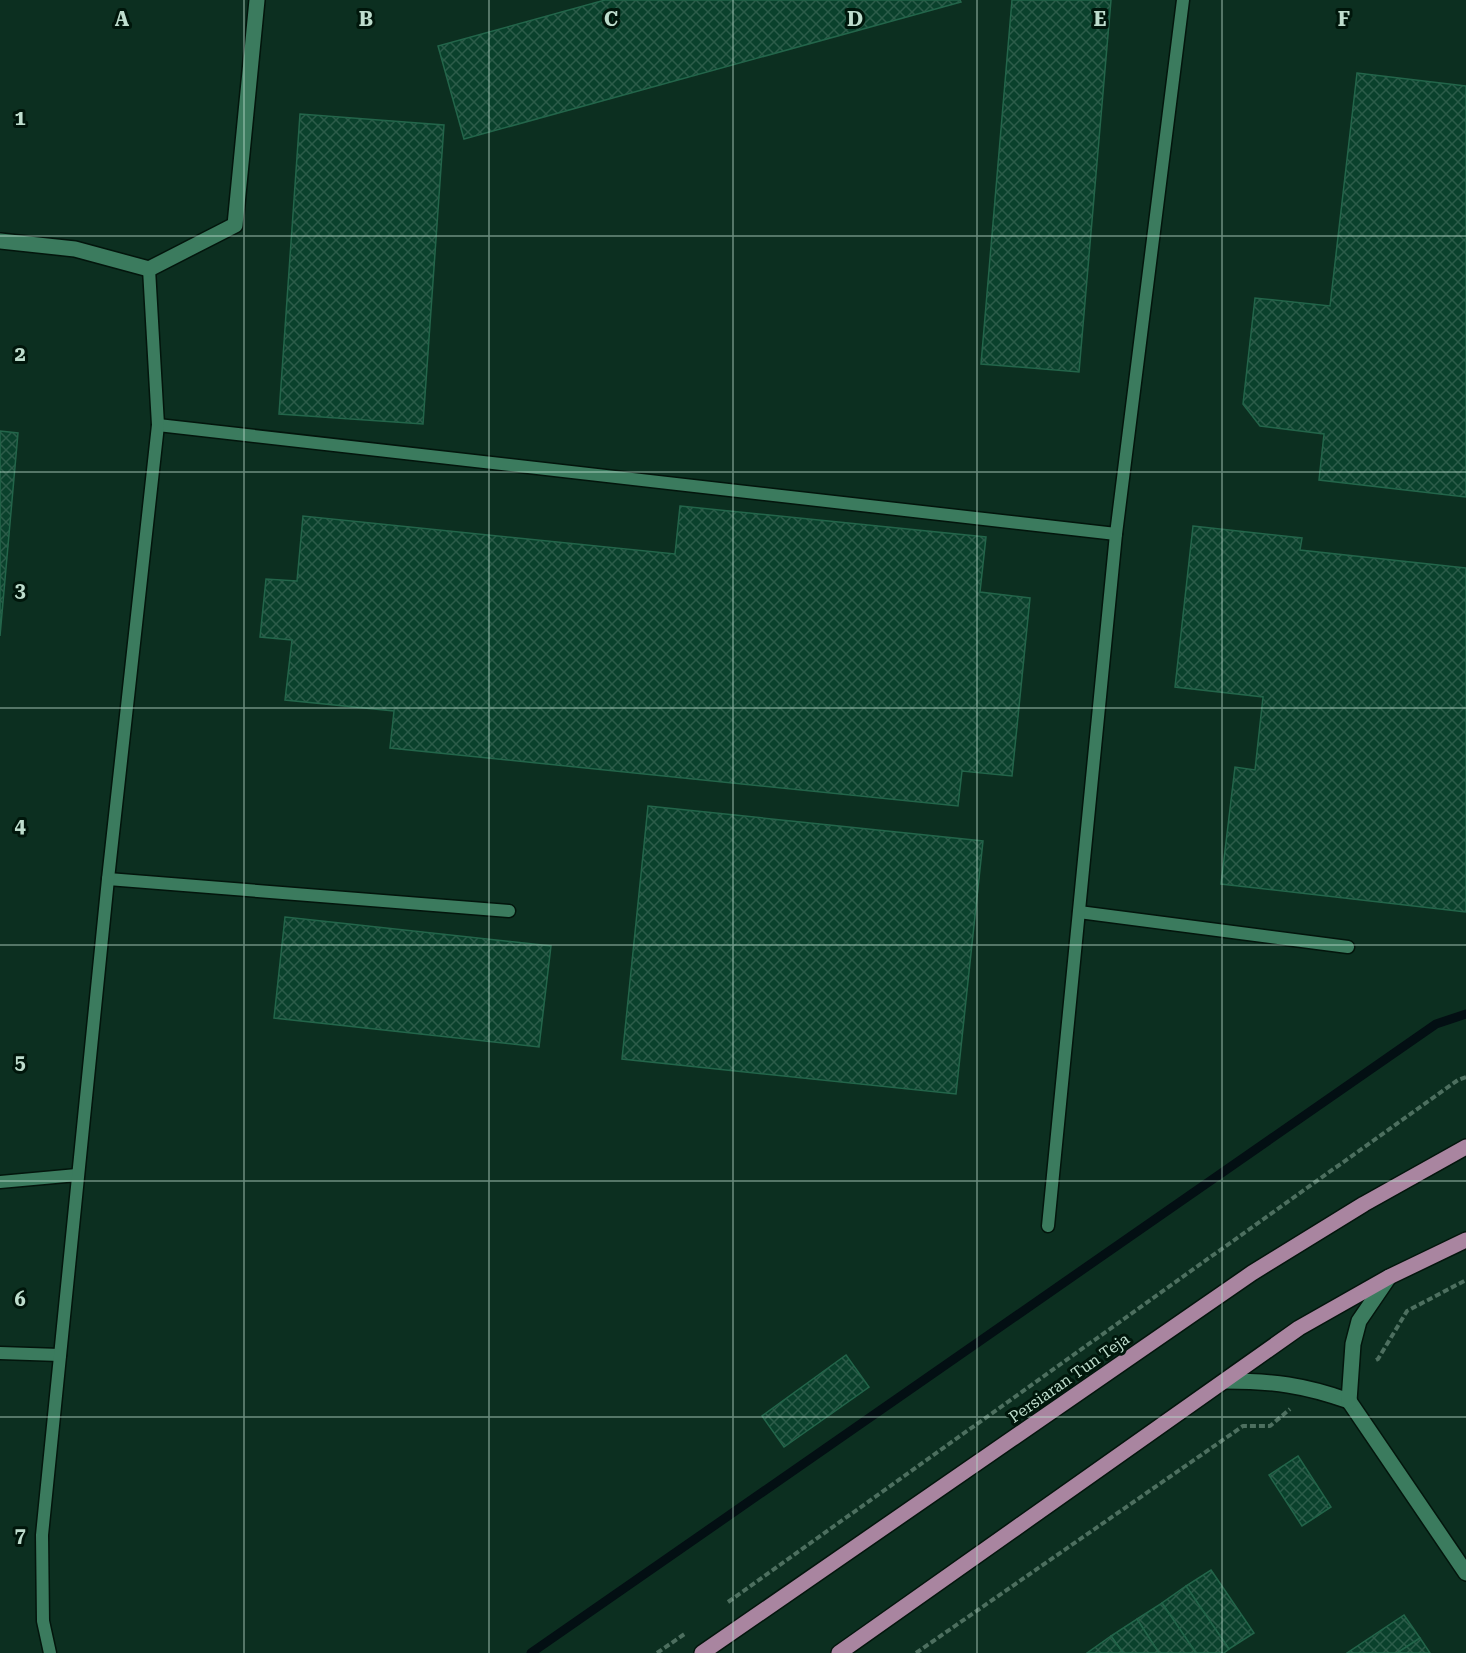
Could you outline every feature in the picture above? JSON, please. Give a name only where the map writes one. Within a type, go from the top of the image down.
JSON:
[{"type":"main road","name":"Persiaran Tun Teja","points":[[702,1653],[1252,1273],[1364,1204],[1466,1147]]},
{"type":"main road","points":[[839,1653],[1299,1328],[1389,1277],[1466,1240]]},
{"type":"street","points":[[0,242],[75,249],[149,268],[235,225],[257,0]]},
{"type":"street","points":[[1349,1401],[1353,1344],[1359,1322],[1389,1277]]},
{"type":"street","points":[[1225,1381],[1264,1381],[1314,1389],[1349,1401],[1466,1573]]},
{"type":"lane","points":[[1048,1226],[1116,534],[1183,0]]},
{"type":"lane","points":[[50,1653],[43,1621],[42,1535],[77,1175],[158,425],[149,268]]},
{"type":"lane","points":[[158,425],[1116,534]]},
{"type":"lane","points":[[108,879],[509,911]]},
{"type":"lane","points":[[1079,912],[1348,947]]},
{"type":"lane","points":[[0,1182],[77,1175]]},
{"type":"lane","points":[[0,1353],[60,1354]]},
{"type":"path","points":[[721,1607],[1466,1077]]},
{"type":"path","points":[[1378,1359],[1407,1311],[1466,1280]]},
{"type":"path","points":[[916,1653],[1244,1426],[1269,1426]]},
{"type":"path","points":[[657,1653],[692,1628]]},
{"type":"building","points":[[605,0],[960,0],[961,2],[464,139],[438,46]]},
{"type":"building","points":[[1012,0],[1111,0],[1079,372],[981,364]]},
{"type":"building","points":[[1357,73],[1466,86],[1466,497],[1319,480],[1324,434],[1260,426],[1243,404],[1255,298],[1330,306]]},
{"type":"building","points":[[300,114],[444,125],[423,424],[279,414]]},
{"type":"building","points":[[0,431],[18,433],[0,636]]},
{"type":"building","points":[[680,506],[986,537],[980,592],[1030,598],[1012,776],[962,771],[958,806],[390,748],[394,711],[285,700],[292,640],[260,637],[266,579],[297,581],[303,516],[675,554]]},
{"type":"building","points":[[1193,526],[1302,538],[1300,550],[1466,568],[1466,912],[1221,884],[1235,767],[1255,770],[1263,697],[1175,687]]},
{"type":"building","points":[[648,806],[983,841],[956,1094],[622,1059]]},
{"type":"building","points":[[285,917],[551,946],[539,1047],[274,1018]]},
{"type":"building","points":[[846,1355],[869,1387],[784,1447],[762,1416]]},
{"type":"building","points":[[1298,1456],[1331,1507],[1302,1526],[1269,1475]]},
{"type":"building","points":[[1211,1570],[1254,1633],[1229,1649],[1186,1586]]},
{"type":"building","points":[[1186,1586],[1229,1649],[1224,1653],[1196,1653],[1162,1603]]},
{"type":"building","points":[[1162,1603],[1196,1653],[1159,1653],[1137,1619]]},
{"type":"building","points":[[1404,1615],[1420,1638],[1397,1653],[1347,1653]]},
{"type":"building","points":[[1137,1619],[1159,1653],[1123,1653],[1111,1636]]},
{"type":"building","points":[[1111,1636],[1123,1653],[1087,1653]]},
{"type":"building","points":[[1420,1638],[1430,1653],[1397,1653]]},
{"type":"waterway","points":[[531,1653],[1436,1024],[1466,1014]]}]
